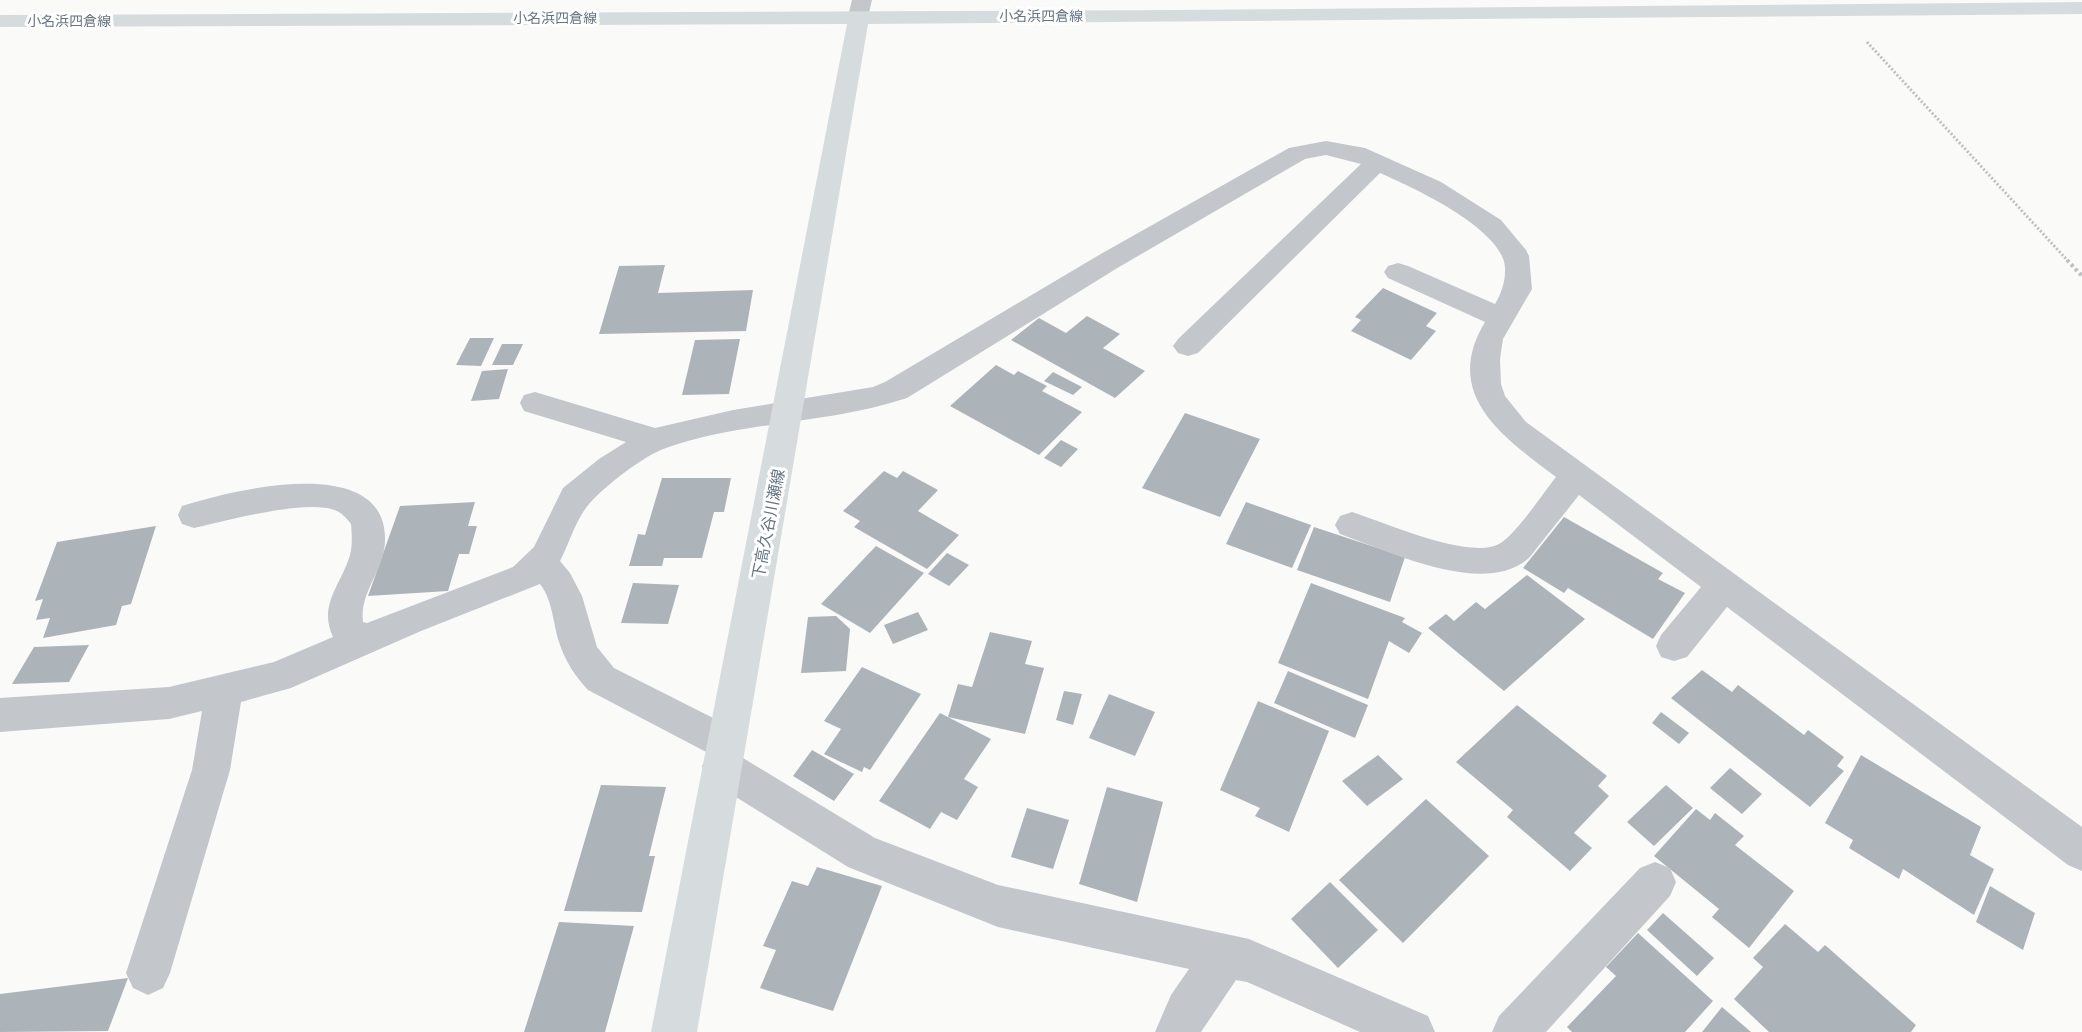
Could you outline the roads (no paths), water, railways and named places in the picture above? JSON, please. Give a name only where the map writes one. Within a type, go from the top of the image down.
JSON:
[{"type":"main road","name":"小名浜四倉線","points":[[0,21],[860,8],[1198,16],[2082,8]]},
{"type":"main road","name":"下高久谷川瀬線","points":[[674,1032],[723,755],[790,412],[860,8]]},
{"type":"street","points":[[0,715],[169,703],[278,677],[368,638],[525,577],[546,556],[575,497],[610,467],[655,439],[875,397],[896,390],[1109,261],[1298,153],[1311,149],[1341,148],[1432,187],[1492,226],[1516,256],[1518,289],[1489,339],[1485,359],[1486,384],[1491,400],[1515,430],[2082,851]]},
{"type":"street","points":[[1188,346],[1377,162]]},
{"type":"street","points":[[1398,273],[1502,318]]},
{"type":"street","points":[[535,403],[655,439]]},
{"type":"street","points":[[1352,525],[1459,560],[1494,559],[1514,552],[1576,475]]},
{"type":"street","points":[[194,515],[288,497],[324,497],[349,502],[368,519],[369,542],[366,560],[345,603],[344,622],[349,633],[368,638]]},
{"type":"street","points":[[540,562],[558,582],[568,606],[585,665],[601,680],[723,755],[862,853],[998,906],[1249,961],[1412,1032]]},
{"type":"street","points":[[1674,646],[1724,585]]},
{"type":"street","points":[[148,973],[211,770],[224,690]]},
{"type":"street","points":[[1515,1032],[1655,882]]},
{"type":"street","points":[[1178,1032],[1190,1006],[1228,955]]}]
